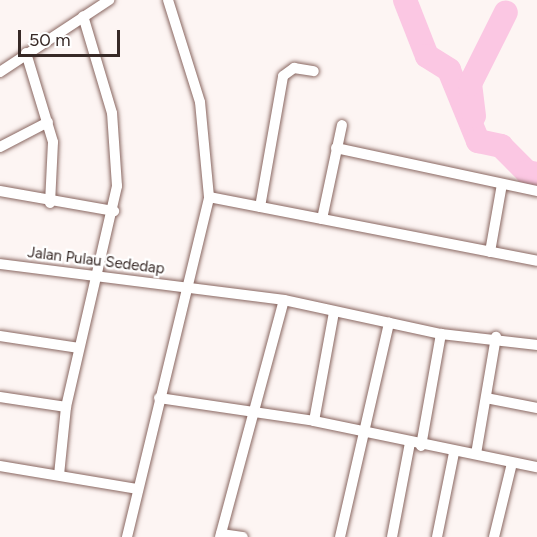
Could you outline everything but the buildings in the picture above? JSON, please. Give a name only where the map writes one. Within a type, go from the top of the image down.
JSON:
[{"type":"street","points":[[0,72],[109,0]]},
{"type":"street","points":[[127,537],[209,197],[200,102],[168,0]]},
{"type":"street","points":[[59,475],[66,407],[95,276],[114,211],[112,113],[83,16]]},
{"type":"street","points":[[26,53],[54,149],[50,203]]},
{"type":"street","points":[[260,207],[283,76],[294,68],[314,71]]},
{"type":"street","points":[[0,147],[48,122]]},
{"type":"street","points":[[322,219],[342,125]]},
{"type":"street","points":[[336,148],[537,191]]},
{"type":"street","points":[[490,252],[502,184]]},
{"type":"street","points":[[0,191],[50,203],[114,211]]},
{"type":"street","points":[[209,197],[537,261]]},
{"type":"street","name":"Jalan Pulau Sededap","points":[[0,264],[284,300],[441,334],[496,337],[537,345]]},
{"type":"street","points":[[243,537],[220,535],[284,300]]},
{"type":"street","points":[[314,421],[333,312]]},
{"type":"street","points":[[340,537],[389,323]]},
{"type":"street","points":[[392,537],[441,334]]},
{"type":"street","points":[[0,336],[79,348]]},
{"type":"street","points":[[476,454],[496,337]]},
{"type":"street","points":[[0,397],[66,407]]},
{"type":"street","points":[[159,398],[252,414],[314,421],[366,431],[454,453],[476,454],[537,467]]},
{"type":"street","points":[[486,398],[537,408]]},
{"type":"street","points":[[436,537],[454,453]]},
{"type":"street","points":[[494,537],[512,463]]},
{"type":"street","points":[[0,466],[138,489]]},
{"type":"waterway","points":[[405,0],[427,56],[449,70],[478,141],[501,146],[527,172],[537,174]]},
{"type":"waterway","points":[[474,116],[470,84],[506,12]]}]
